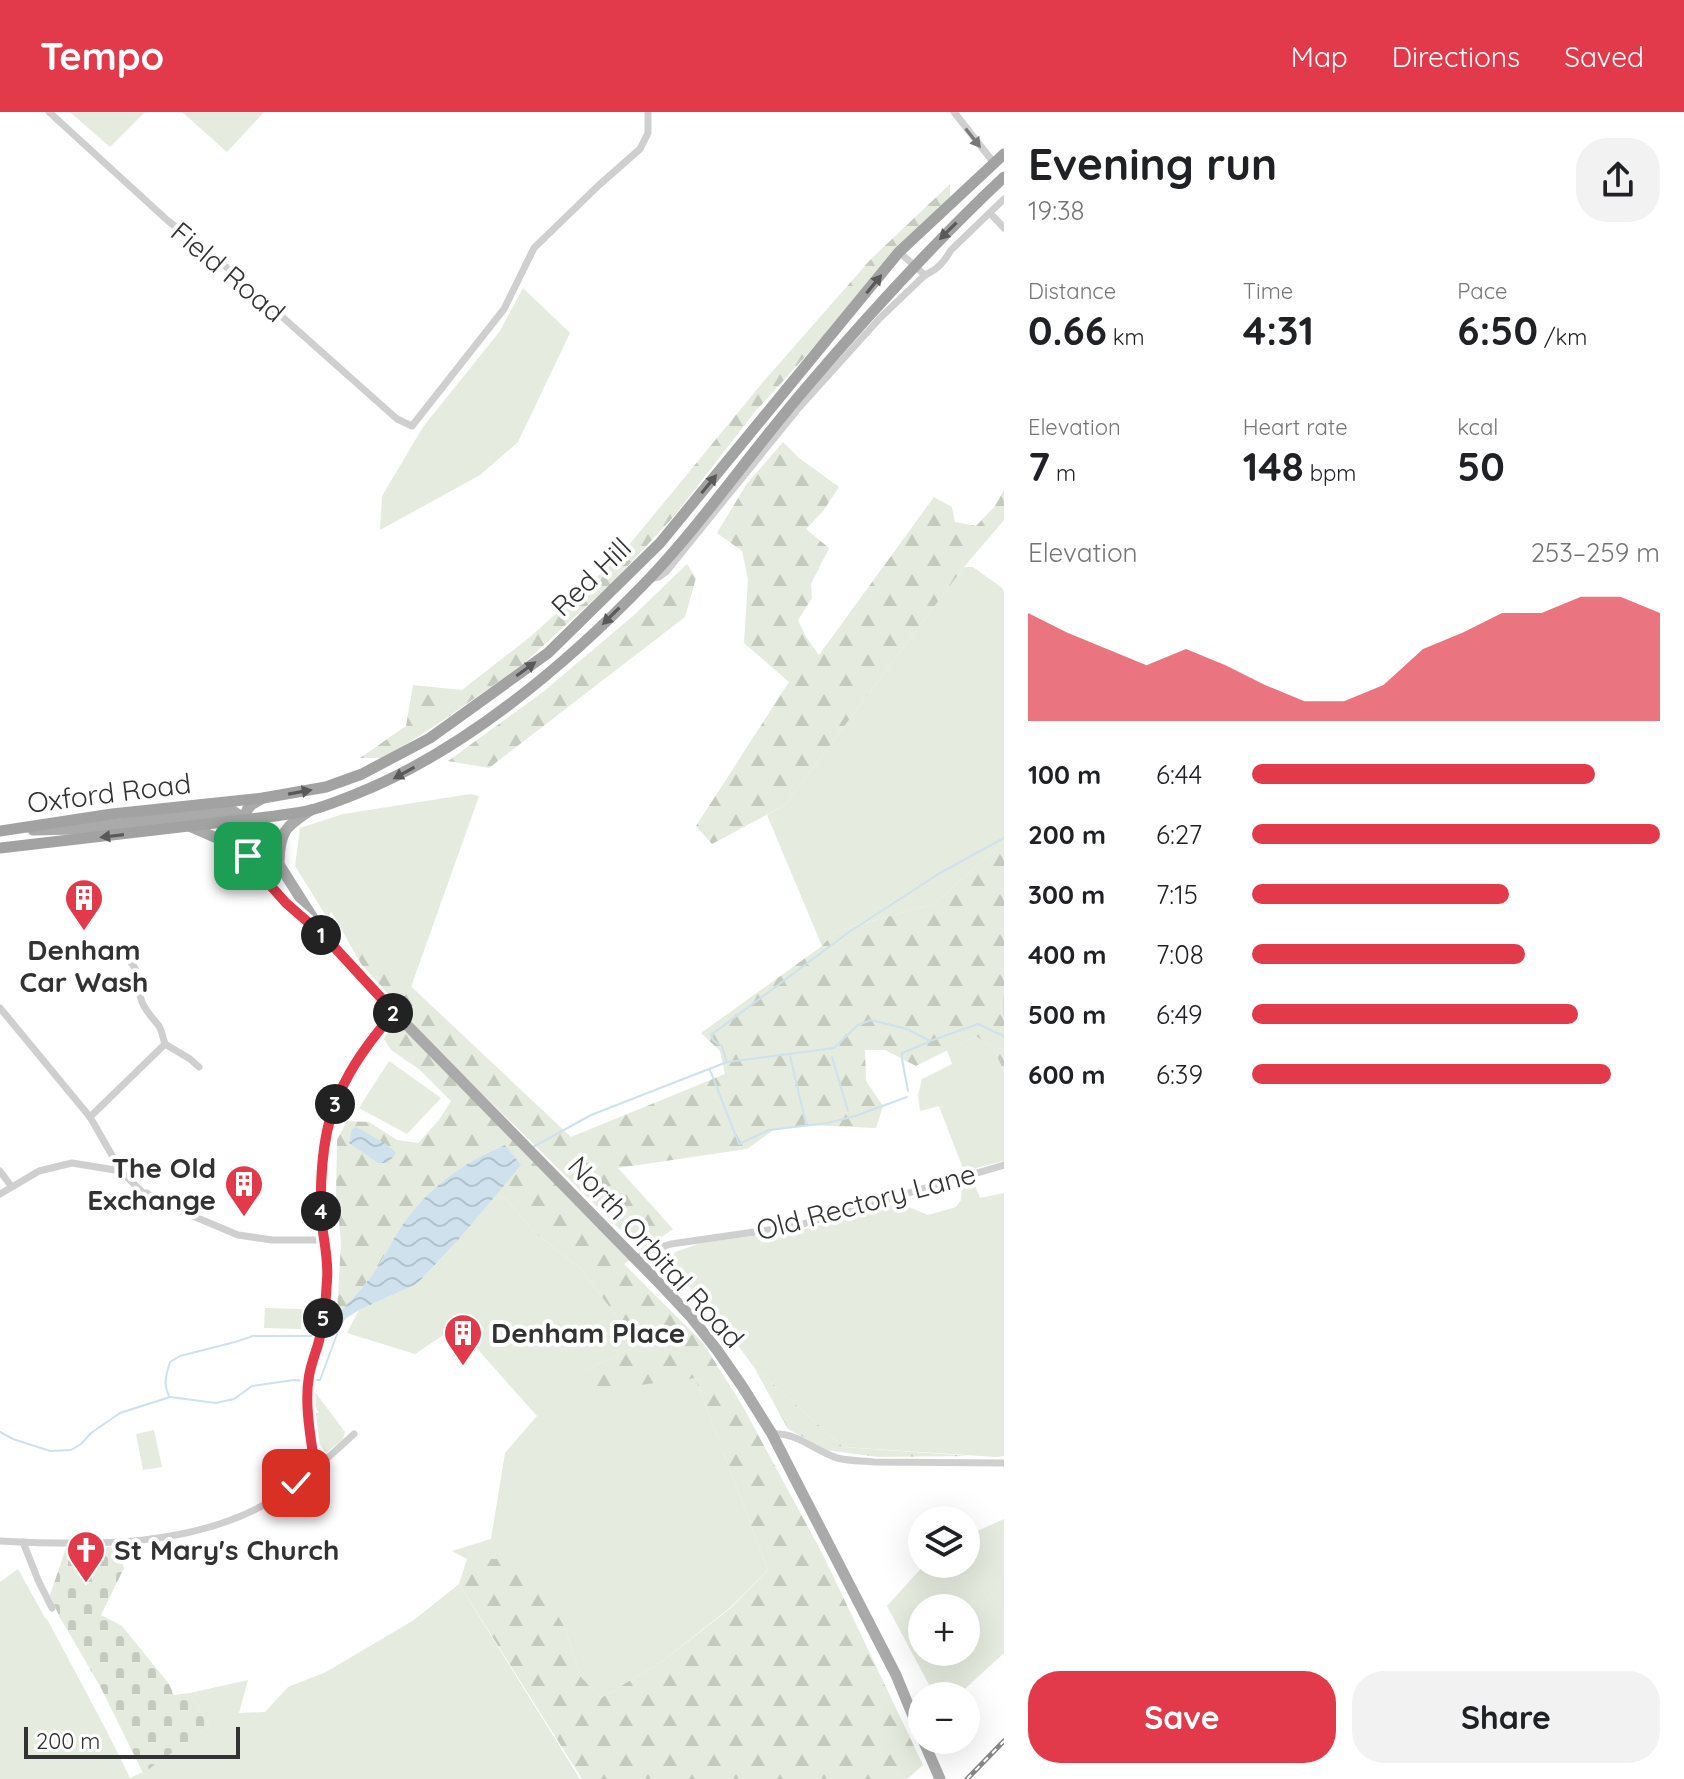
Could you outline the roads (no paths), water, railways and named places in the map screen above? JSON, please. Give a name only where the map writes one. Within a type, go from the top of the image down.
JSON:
[{"type":"highway","name":"Red Hill","points":[[223,803],[326,787],[362,774],[430,738],[548,653],[660,543],[899,252],[1004,154]]},
{"type":"highway","name":"Red Hill","points":[[245,819],[312,810],[391,780],[438,754],[549,673],[648,580],[804,390],[914,265],[1004,177]]},
{"type":"highway","name":"Oxford Road","points":[[0,831],[112,814],[223,803]]},
{"type":"highway","name":"Oxford Road","points":[[0,848],[245,819]]},
{"type":"main road","points":[[263,798],[247,810],[242,838],[248,856],[264,878]]},
{"type":"main road","points":[[282,868],[281,839],[287,828],[312,810]]},
{"type":"main road","points":[[0,831],[75,829],[233,811],[245,819]]},
{"type":"main road","name":"North Orbital Road","points":[[245,819],[254,825],[325,937]]},
{"type":"main road","name":"North Orbital Road","points":[[189,826],[210,840],[230,846],[286,903],[325,937],[691,1317],[742,1386],[772,1434],[889,1662],[908,1706]]},
{"type":"main road","name":"North Orbital Road","points":[[929,1754],[940,1779]]},
{"type":"street","name":"Field Road","points":[[49,112],[167,220],[225,266],[397,419],[412,426],[504,309],[534,248],[640,149],[648,133],[648,112]]},
{"type":"street","points":[[954,112],[994,163]]},
{"type":"street","name":"Red Hill","points":[[648,580],[666,572],[797,410],[880,318],[925,275],[937,269],[951,250],[1004,199]]},
{"type":"street","points":[[990,213],[1004,228]]},
{"type":"street","points":[[899,252],[925,275]]},
{"type":"street","points":[[264,878],[282,868]]},
{"type":"street","points":[[286,903],[295,889]]},
{"type":"street","points":[[126,957],[135,966],[139,976],[139,996],[148,1014],[161,1028],[165,1044],[199,1067]]},
{"type":"street","points":[[0,1008],[90,1117],[121,1171],[137,1189],[157,1201],[238,1235],[272,1240],[324,1240]]},
{"type":"street","points":[[315,1468],[308,1380],[321,1332],[328,1277],[320,1192],[324,1150],[343,1084],[365,1048],[394,1012]]},
{"type":"street","points":[[90,1117],[165,1044]]},
{"type":"street","points":[[0,1194],[39,1171],[72,1163],[121,1171]]},
{"type":"street","name":"Old Rectory Lane","points":[[636,1260],[645,1252],[671,1244],[796,1226],[1004,1165]]},
{"type":"street","points":[[0,1171],[11,1186]]},
{"type":"street","points":[[0,1541],[122,1543],[204,1528],[254,1510],[279,1496],[354,1434]]},
{"type":"street","points":[[772,1434],[789,1436],[837,1458],[853,1461],[1004,1463]]},
{"type":"street","points":[[23,1542],[52,1608]]},
{"type":"water","points":[[356,1127],[396,1153],[388,1163],[378,1163],[349,1143],[352,1129]]},
{"type":"water","points":[[505,1145],[521,1165],[459,1239],[417,1284],[342,1321],[337,1315],[370,1278],[403,1224],[424,1199],[462,1168]]},
{"type":"waterway","points":[[726,1061],[722,1046],[711,1035],[849,932],[940,873],[1004,838]]},
{"type":"waterway","points":[[1004,996],[1004,1015]]},
{"type":"waterway","points":[[533,1147],[591,1115],[727,1062],[834,1048],[858,1025],[871,1020],[907,1029],[930,1041],[978,1024],[1004,1036]]},
{"type":"waterway","points":[[908,1091],[902,1053],[929,1042]]},
{"type":"waterway","points":[[790,1056],[806,1124]]},
{"type":"waterway","points":[[832,1057],[848,1111]]},
{"type":"waterway","points":[[710,1070],[739,1144],[769,1130],[828,1123],[907,1097]]},
{"type":"waterway","points":[[169,1396],[167,1371],[170,1362],[180,1356],[253,1336],[314,1336],[321,1309],[322,1259]]},
{"type":"waterway","points":[[312,1380],[320,1380],[344,1319]]},
{"type":"waterway","points":[[0,1432],[50,1451],[71,1450],[120,1413],[170,1397],[216,1403],[234,1399],[252,1386],[305,1381]]},
{"type":"railway","points":[[967,1779],[1004,1741]]},
{"type":"place","name":"Denham Car Wash","points":[[84,932]]},
{"type":"place","name":"The Old Exchange","points":[[244,1218]]},
{"type":"place","name":"Denham Place","points":[[463,1367]]},
{"type":"place","name":"St Mary's Church","points":[[86,1584]]}]
